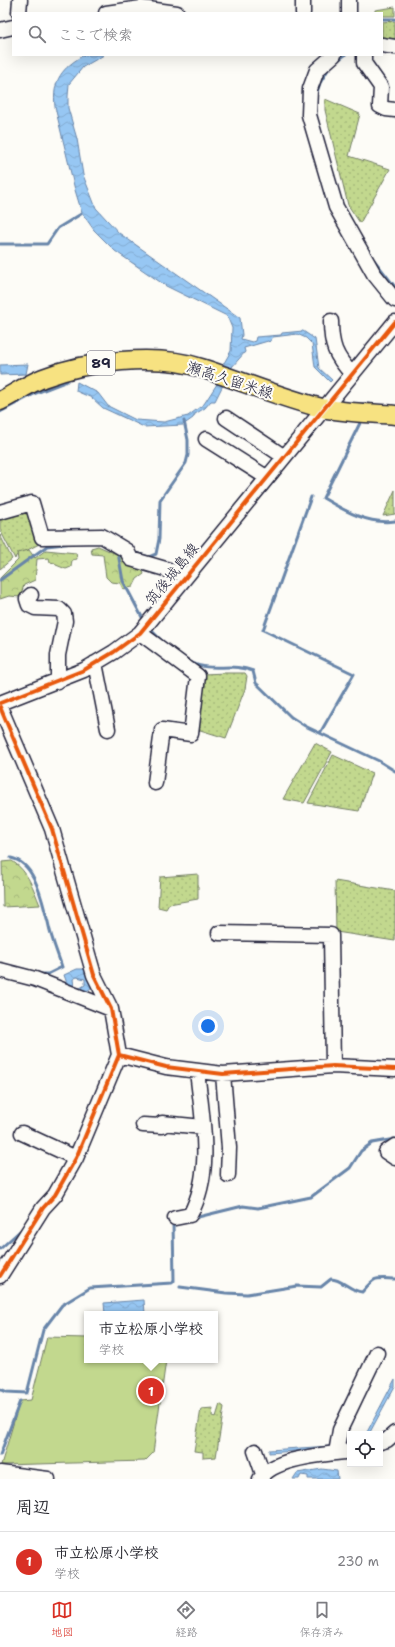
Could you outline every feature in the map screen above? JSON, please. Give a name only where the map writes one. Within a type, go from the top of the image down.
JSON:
[{"type":"main road","name":"瀬高久留米線","points":[[0,401],[43,378],[81,366],[119,361],[168,362],[200,367],[232,379],[324,408],[395,415]]},
{"type":"street","points":[[19,12],[20,0]]},
{"type":"street","points":[[303,12],[304,0]]},
{"type":"street","points":[[349,0],[349,12]]},
{"type":"street","points":[[113,12],[141,8],[170,12]]},
{"type":"street","points":[[0,30],[12,27]]},
{"type":"street","points":[[383,45],[395,47]]},
{"type":"street","points":[[333,56],[317,70],[310,89],[309,114],[336,206],[374,274],[395,300]]},
{"type":"street","points":[[364,56],[364,63],[381,87],[380,106],[386,109],[395,110]]},
{"type":"street","points":[[331,321],[331,342],[343,365],[352,374]]},
{"type":"street","name":"筑後城島線","points":[[0,703],[84,670],[140,633],[283,456],[395,322]]},
{"type":"street","points":[[226,418],[283,456]]},
{"type":"street","points":[[206,439],[266,477]]},
{"type":"street","points":[[0,512],[32,503],[42,537],[52,538],[82,535],[102,536],[127,551],[131,559],[186,575]]},
{"type":"street","points":[[31,595],[27,599],[29,605],[35,608],[59,609],[64,614],[65,621],[58,655],[58,681]]},
{"type":"street","points":[[140,633],[198,676],[191,734],[162,730],[155,783]]},
{"type":"street","points":[[95,663],[108,729]]},
{"type":"street","points":[[0,707],[52,829],[94,975],[110,1009],[119,1055],[76,1158],[55,1196],[43,1208],[0,1276]]},
{"type":"street","points":[[219,933],[331,935],[333,1066]]},
{"type":"street","points":[[0,970],[35,979],[110,1009]]},
{"type":"street","points":[[119,1055],[166,1067],[223,1074],[333,1066],[395,1069]]},
{"type":"street","points":[[175,1218],[190,1215],[203,1180],[204,1149],[197,1071]]},
{"type":"street","points":[[223,1074],[229,1148],[228,1175]]},
{"type":"street","points":[[143,1125],[162,1126],[162,1123],[202,1127]]},
{"type":"street","points":[[22,1133],[76,1158]]},
{"type":"street","points":[[395,1146],[386,1152],[395,1158]]},
{"type":"street","points":[[259,1451],[264,1475],[281,1463],[343,1452],[340,1430],[377,1353]]},
{"type":"street","points":[[383,1441],[387,1440],[395,1433]]},
{"type":"street","points":[[0,1473],[48,1479]]},
{"type":"green space","points":[[395,7],[395,16],[383,16],[383,12],[375,12],[375,10]]},
{"type":"green space","points":[[395,21],[395,44],[383,42],[383,22]]},
{"type":"green space","points":[[325,99],[360,114],[349,156],[390,169],[360,223],[348,205],[325,110]]},
{"type":"green space","points":[[395,490],[395,514],[383,516]]},
{"type":"green space","points":[[30,505],[41,543],[16,556],[15,559],[0,530],[0,514]]},
{"type":"green space","points":[[0,535],[12,559],[0,569]]},
{"type":"green space","points":[[98,546],[123,557],[142,569],[144,574],[137,579],[133,587],[123,589],[120,583],[111,582],[106,577],[103,555],[92,554],[91,548]]},
{"type":"green space","points":[[29,550],[35,558],[46,550],[76,553],[77,559],[72,560],[71,567],[66,569],[50,562],[49,558],[37,559],[35,580],[24,585],[20,597],[9,596],[0,599],[0,578],[18,560],[17,553]]},
{"type":"green space","points":[[245,673],[247,676],[245,689],[226,738],[197,729],[204,674]]},
{"type":"green space","points":[[315,743],[332,752],[304,803],[283,799]]},
{"type":"green space","points":[[333,755],[372,773],[359,811],[308,803]]},
{"type":"green space","points":[[12,861],[18,865],[26,875],[40,905],[3,907],[2,862]]},
{"type":"green space","points":[[198,874],[198,899],[169,904],[166,909],[158,907],[160,877]]},
{"type":"green space","points":[[335,881],[395,891],[395,941],[336,932]]},
{"type":"green space","points":[[47,1337],[84,1338],[84,1363],[166,1363],[153,1453],[145,1461],[1,1465],[20,1401],[31,1400]]},
{"type":"green space","points":[[220,1404],[224,1407],[216,1457],[203,1458],[203,1452],[194,1451],[201,1409],[213,1408],[212,1416],[216,1417]]},
{"type":"water","points":[[82,56],[102,56],[83,67],[69,84],[68,96],[68,108],[77,139],[83,175],[96,208],[119,233],[240,318],[241,339],[252,342],[255,341],[256,337],[303,331],[315,339],[319,368],[332,380],[330,382],[315,367],[312,344],[306,338],[297,334],[273,337],[269,342],[268,341],[244,348],[245,352],[232,367],[215,401],[211,401],[205,408],[195,414],[193,418],[183,425],[144,427],[103,408],[92,398],[76,391],[77,382],[98,393],[108,406],[136,420],[164,422],[188,416],[204,404],[217,384],[224,363],[231,351],[232,328],[227,316],[166,286],[115,251],[94,230],[82,213],[75,190],[54,98],[55,89],[60,76],[64,70]]},
{"type":"water","points":[[28,364],[26,374],[0,375],[0,365]]},
{"type":"water","points":[[77,969],[87,969],[94,985],[83,995],[69,989],[64,975]],"holes":[[[77,977],[85,979],[85,985],[80,988],[74,987],[73,979]]]},
{"type":"water","points":[[144,1300],[145,1311],[105,1311],[104,1303]]},
{"type":"water","points":[[395,1379],[395,1386],[371,1431],[368,1431]]},
{"type":"water","points":[[330,1446],[331,1448],[269,1453],[269,1450]]},
{"type":"water","points":[[322,1469],[337,1471],[338,1479],[308,1479],[308,1476],[301,1475],[299,1479],[293,1479],[297,1473]]},
{"type":"waterway","points":[[383,19],[395,19]]},
{"type":"waterway","points":[[338,60],[344,56]]},
{"type":"waterway","points":[[316,95],[320,83],[329,68]]},
{"type":"waterway","points":[[0,244],[47,244],[58,228],[81,214]]},
{"type":"waterway","points":[[374,260],[395,287]]},
{"type":"waterway","points":[[0,412],[36,393],[67,381]]},
{"type":"waterway","points":[[364,404],[375,405]]},
{"type":"waterway","points":[[138,554],[149,557],[156,554],[159,539],[160,500],[186,463],[188,455],[188,440],[184,421]]},
{"type":"waterway","points":[[360,423],[323,498],[340,508],[367,519],[385,522],[395,521]]},
{"type":"waterway","points":[[311,497],[263,630],[354,674],[320,733]]},
{"type":"waterway","points":[[0,580],[47,546],[73,543]]},
{"type":"waterway","points":[[121,553],[118,553],[123,581],[144,621]]},
{"type":"waterway","points":[[148,627],[163,642]]},
{"type":"waterway","points":[[190,662],[206,667],[237,667],[253,671],[256,683],[291,717],[305,726],[379,761],[395,771]]},
{"type":"waterway","points":[[11,858],[20,861],[32,875],[37,884],[52,939],[62,967],[48,974],[37,974]]},
{"type":"waterway","points":[[194,1218],[243,1206],[258,1208],[311,1197],[350,1168],[361,1151],[372,1143],[395,1139]]},
{"type":"waterway","points":[[0,1389],[7,1392],[27,1393],[43,1330],[62,1305],[90,1288],[172,1283],[174,1281],[173,1222]]},
{"type":"waterway","points":[[0,1249],[22,1229]]},
{"type":"waterway","points":[[180,1287],[247,1294],[297,1286],[321,1287],[331,1279],[339,1281],[354,1290],[362,1292],[376,1279],[395,1279]]},
{"type":"waterway","points":[[0,1455],[20,1401]]},
{"type":"cycle path","points":[[0,703],[84,670],[114,652],[140,633],[395,322]]},
{"type":"cycle path","points":[[0,707],[52,829],[94,975],[111,1009],[119,1055],[76,1158],[55,1195],[43,1208],[0,1276]]},
{"type":"cycle path","points":[[119,1055],[166,1067],[223,1074],[333,1066],[395,1069]]},
{"type":"place","name":"市立松原小学校","points":[[151,1391]]}]
